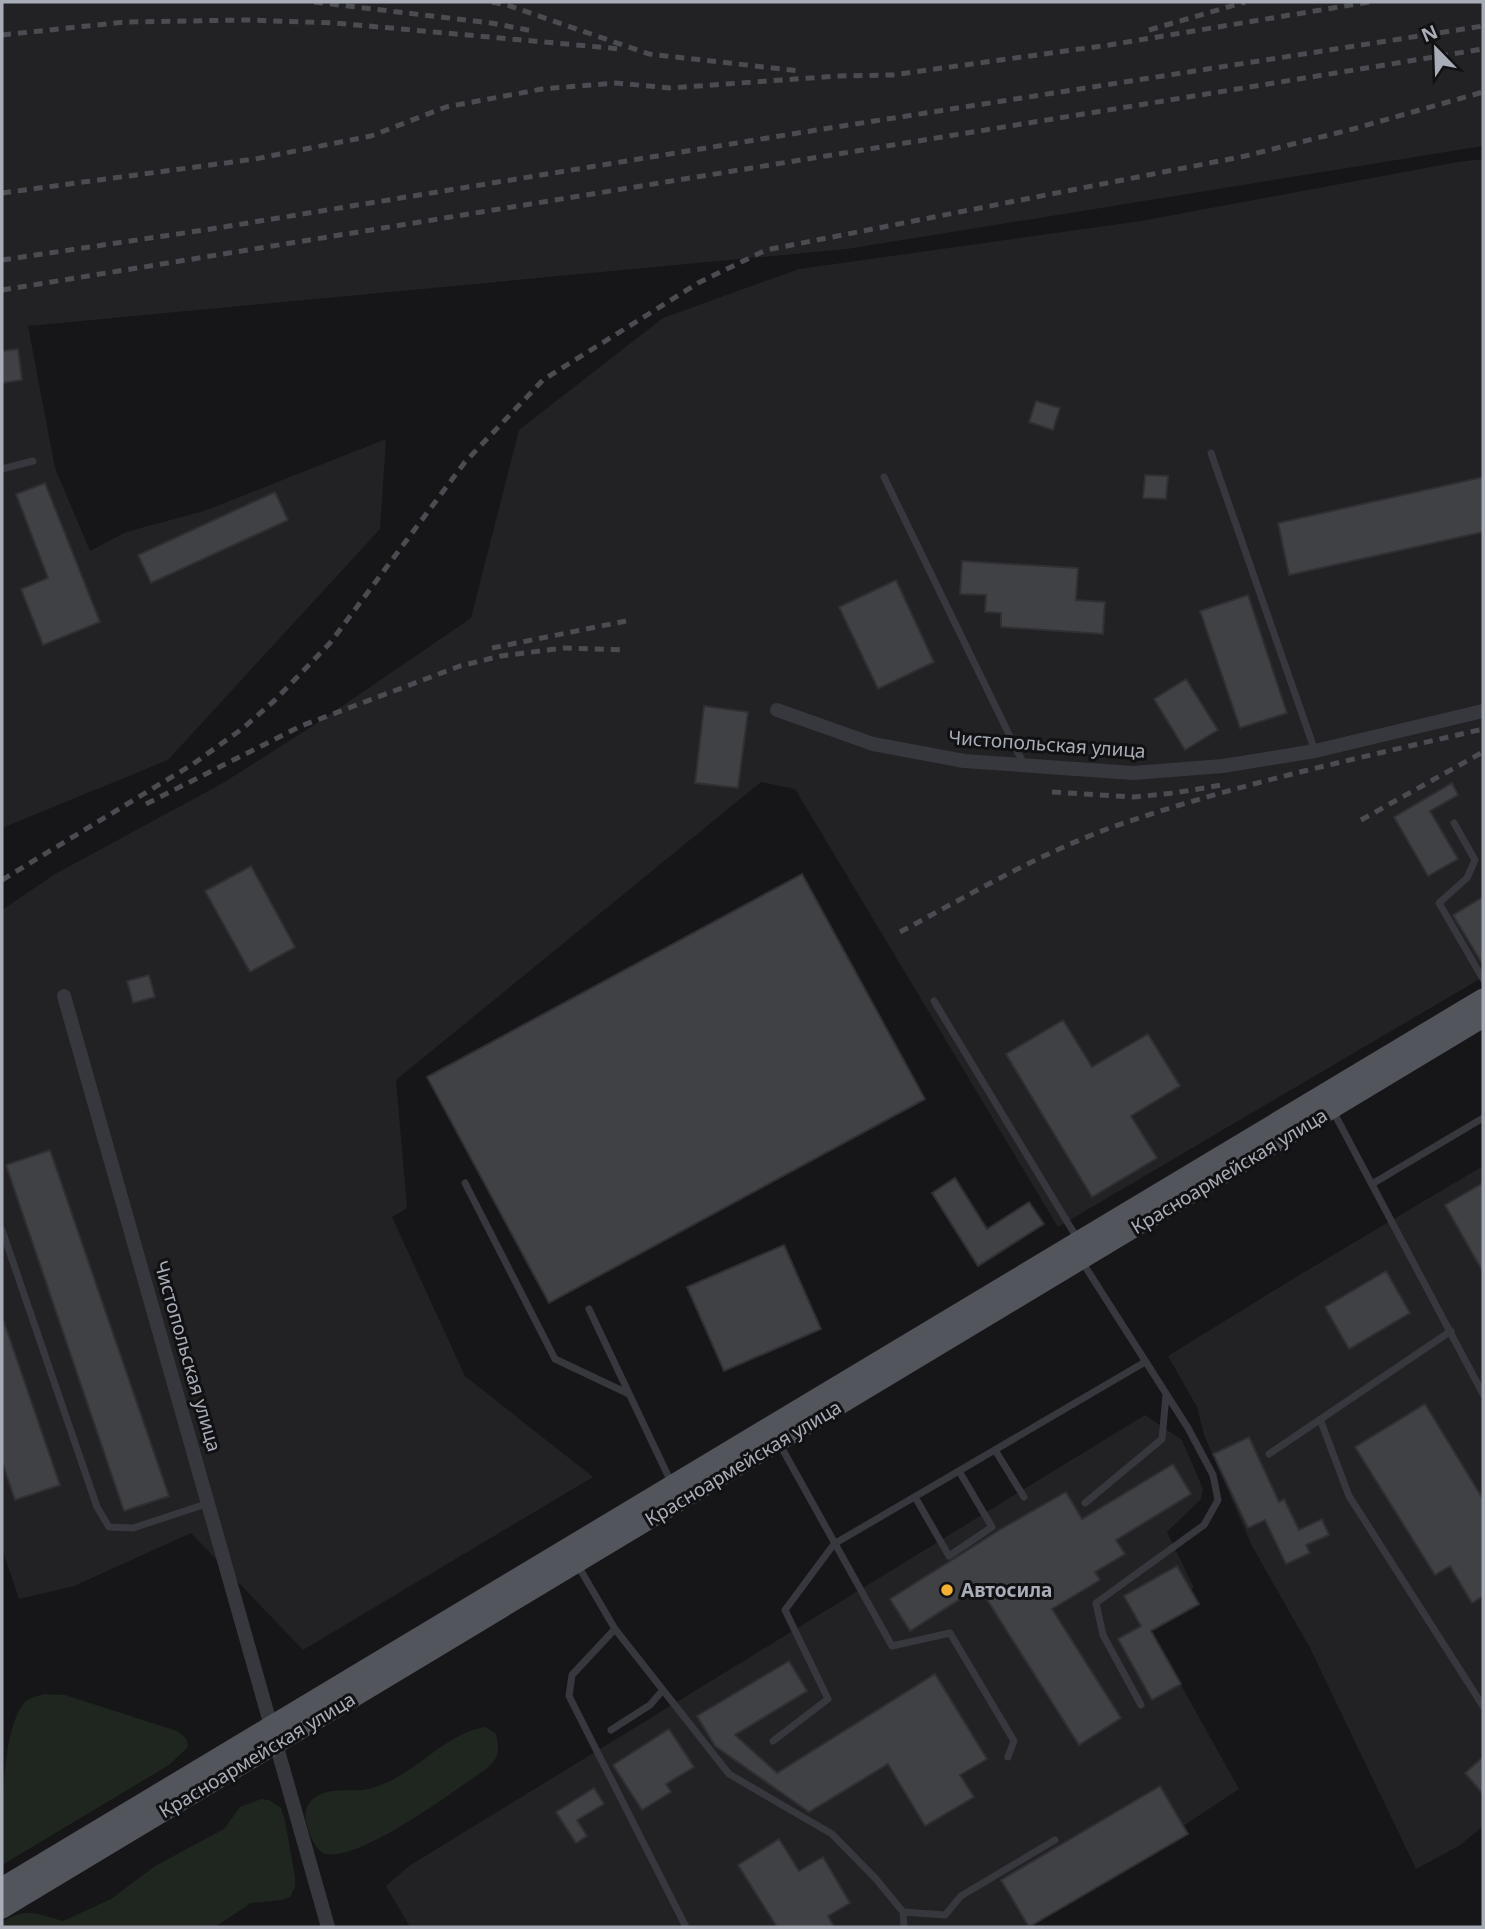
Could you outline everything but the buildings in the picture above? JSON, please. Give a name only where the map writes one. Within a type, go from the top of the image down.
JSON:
[{"type":"main road","name":"Красноармейская улица","points":[[1328,1102],[1483,999]]},
{"type":"main road","name":"Красноармейская улица","points":[[2,1908],[673,1485],[1080,1251],[1328,1102],[1483,1017]]},
{"type":"main road","name":"Красноармейская улица","points":[[2,1888],[577,1563],[778,1442],[1080,1251]]},
{"type":"street","name":"Чистопольская улица","points":[[777,710],[873,744],[964,761],[1133,772],[1223,765],[1315,751],[1483,711]]},
{"type":"street","name":"Чистопольская улица","points":[[64,996],[210,1503],[328,1927]]},
{"type":"lane","points":[[1211,453],[1315,751]]},
{"type":"lane","points":[[2,469],[33,461]]},
{"type":"lane","points":[[884,477],[1025,765]]},
{"type":"lane","points":[[1454,823],[1475,860],[1467,878],[1439,903],[1483,979]]},
{"type":"lane","points":[[934,1001],[1145,1362],[1188,1428],[1213,1475],[1218,1500],[1204,1525],[1096,1603],[1103,1635],[1141,1705]]},
{"type":"lane","points":[[1328,1102],[1483,1394]]},
{"type":"lane","points":[[1372,1184],[1483,1118]]},
{"type":"lane","points":[[465,1183],[555,1359],[629,1394]]},
{"type":"lane","points":[[2,1230],[97,1507],[109,1527],[133,1528],[210,1503]]},
{"type":"lane","points":[[589,1309],[673,1485]]},
{"type":"lane","points":[[1269,1454],[1451,1331]]},
{"type":"lane","points":[[774,1741],[828,1699],[785,1610],[834,1545],[1145,1362]]},
{"type":"lane","points":[[1085,1503],[1162,1438],[1166,1394]]},
{"type":"lane","points":[[1320,1419],[1349,1496],[1483,1706]]},
{"type":"lane","points":[[778,1442],[891,1646],[950,1633],[1014,1741],[1008,1758]]},
{"type":"lane","points":[[995,1450],[1024,1497]]},
{"type":"lane","points":[[915,1497],[949,1556],[992,1527],[959,1471]]},
{"type":"lane","points":[[577,1563],[615,1629],[729,1774],[832,1834],[876,1879],[903,1912],[904,1927]]},
{"type":"lane","points":[[615,1629],[572,1675],[569,1696],[686,1927]]},
{"type":"lane","points":[[611,1730],[650,1705],[663,1691]]},
{"type":"lane","points":[[903,1912],[946,1915],[961,1896],[1055,1840]]},
{"type":"shaded area","points":[[2,2],[1483,2],[1483,146],[847,249],[28,326],[55,468],[90,551],[126,532],[204,511],[386,439],[380,529],[168,760],[2,828]]},
{"type":"shaded area","points":[[1483,159],[1483,977],[1058,1227],[795,789],[761,782],[396,1080],[407,1208],[392,1217],[465,1376],[593,1477],[303,1650],[191,1533],[74,1586],[19,1599],[2,1549],[2,910],[55,874],[223,783],[322,720],[471,618],[519,430],[663,318],[799,269],[1141,221]]},
{"type":"shaded area","points":[[1483,1166],[1483,1826],[1459,1846],[1416,1869],[1310,1648],[1252,1546],[1204,1435],[1197,1407],[1168,1356]]},
{"type":"shaded area","points":[[1145,1415],[1182,1440],[1203,1489],[1201,1499],[1167,1532],[1194,1588],[1143,1617],[1239,1789],[1031,1927],[410,1927],[386,1886],[409,1866]]},
{"type":"shaded area","points":[[44,1694],[65,1695],[177,1731],[186,1738],[188,1747],[169,1765],[2,1865],[4,1779],[11,1734],[17,1715],[25,1702]]},
{"type":"shaded area","points":[[486,1727],[496,1734],[498,1749],[494,1761],[486,1769],[432,1807],[363,1846],[343,1853],[327,1854],[316,1847],[305,1815],[308,1806],[317,1796],[336,1790],[366,1789],[385,1783],[400,1776],[447,1743],[473,1730]]},
{"type":"shaded area","points":[[261,1799],[269,1800],[281,1808],[285,1821],[295,1877],[295,1887],[290,1897],[251,1903],[215,1927],[2,1927],[2,1922],[25,1913],[63,1921],[111,1899],[155,1866],[224,1829],[240,1807]]},
{"type":"railway","points":[[314,2],[491,23],[533,31]]},
{"type":"railway","points":[[492,2],[649,54],[800,71]]},
{"type":"railway","points":[[1149,30],[1245,2]]},
{"type":"railway","points":[[2,193],[255,159],[371,136],[446,107],[542,89],[616,83],[670,88],[838,76],[892,75],[1109,45],[1369,2]]},
{"type":"railway","points":[[2,35],[125,22],[247,20],[335,23],[621,49]]},
{"type":"railway","points":[[2,260],[1483,26]]},
{"type":"railway","points":[[2,290],[1483,49]]},
{"type":"railway","points":[[2,880],[193,764],[242,729],[275,700],[330,643],[465,462],[543,380],[698,283],[766,250],[1245,156],[1483,92]]},
{"type":"railway","points":[[492,648],[626,621]]},
{"type":"railway","points":[[146,804],[301,726],[460,666],[501,656],[563,648],[624,650]]},
{"type":"railway","points":[[900,932],[1038,859],[1124,823],[1257,783],[1483,729]]},
{"type":"railway","points":[[1361,820],[1483,752]]},
{"type":"railway","points":[[1052,792],[1134,797],[1222,785]]},
{"type":"place","name":"Автосила","points":[[947,1590]]}]
